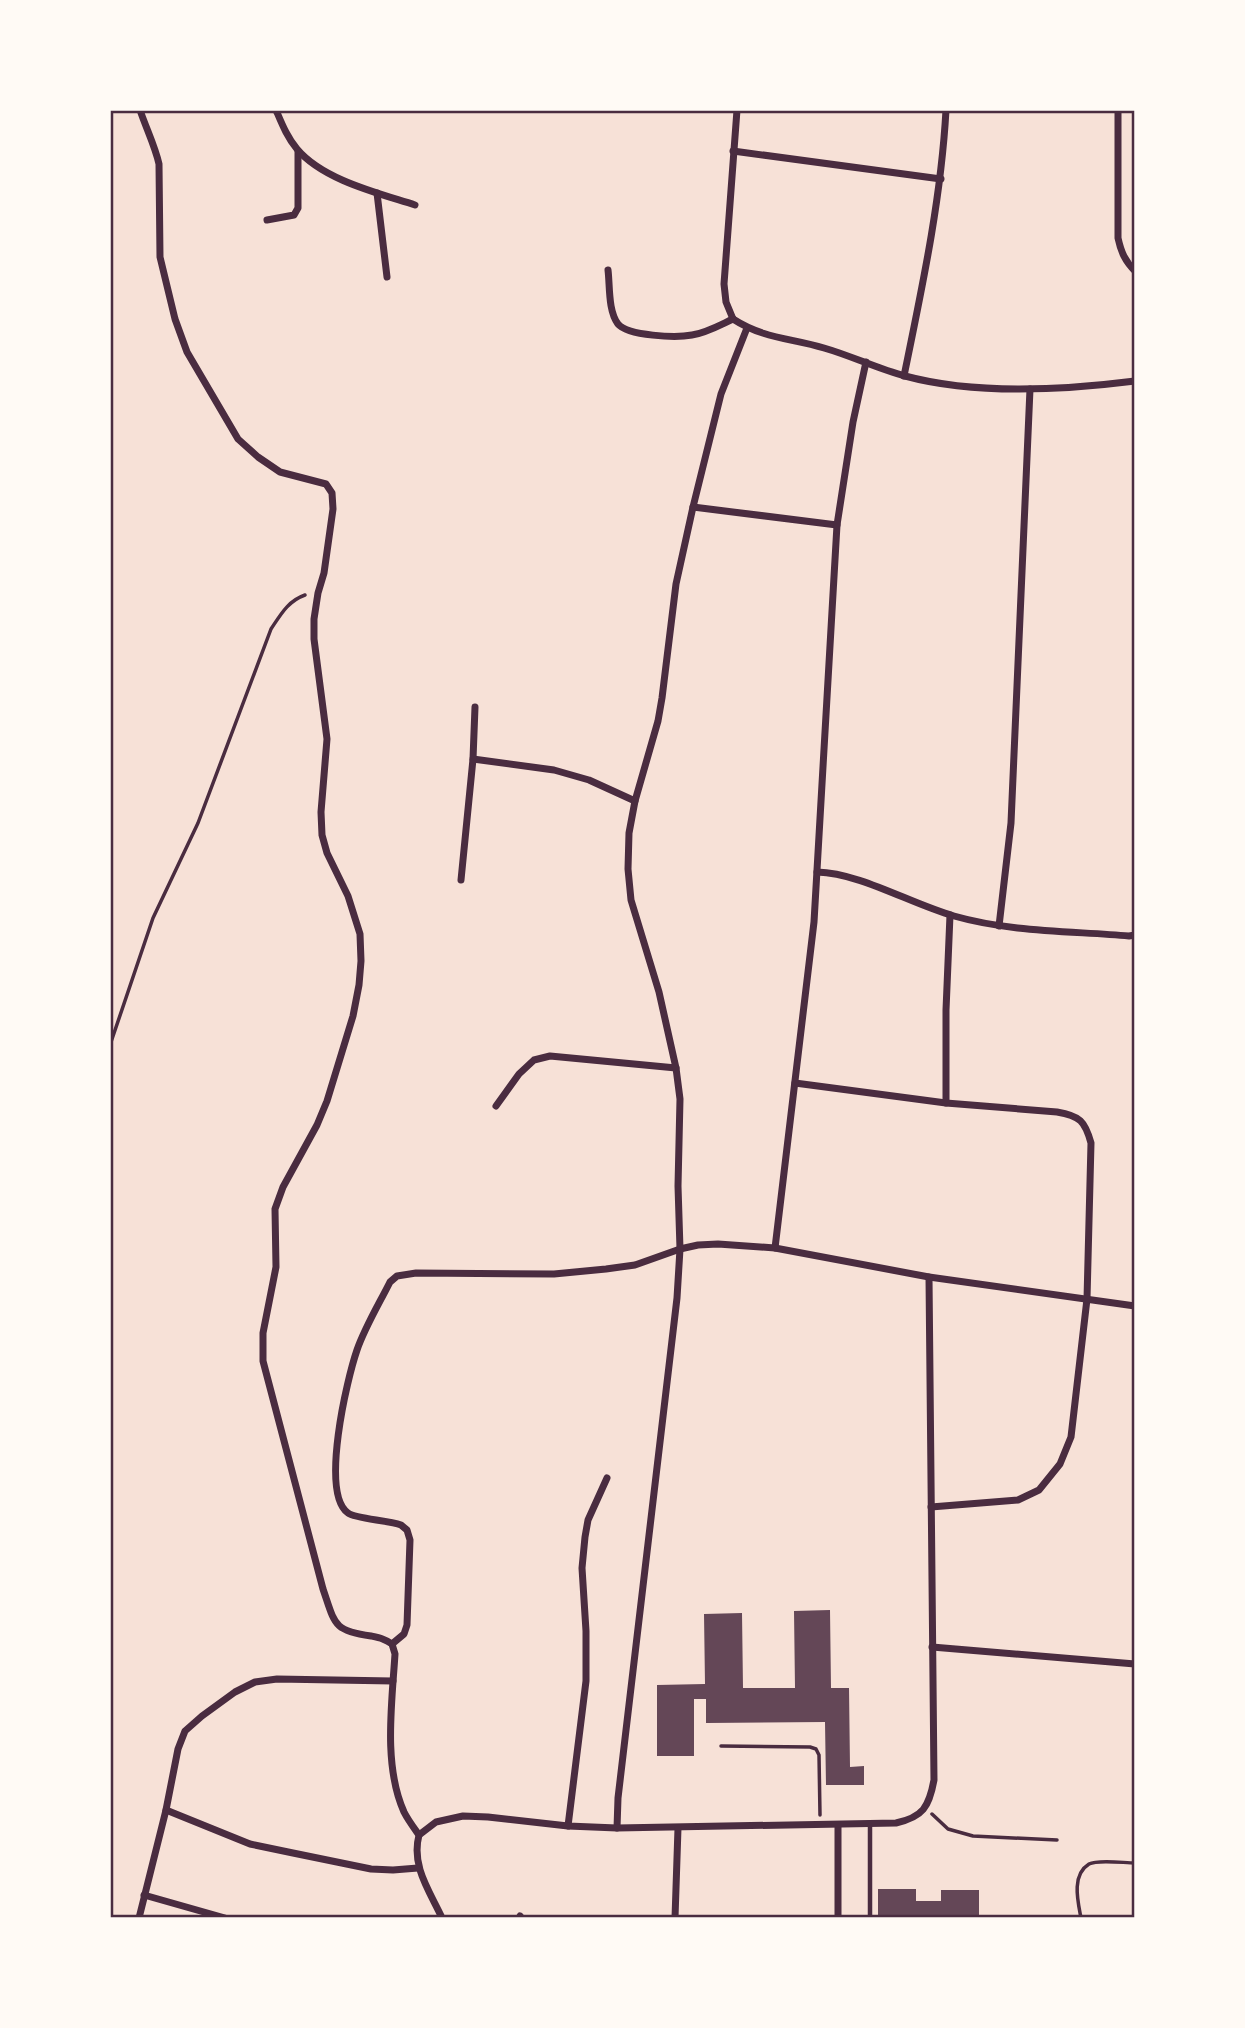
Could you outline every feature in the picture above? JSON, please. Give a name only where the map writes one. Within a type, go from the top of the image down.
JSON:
[{"type":"street","points":[[140,110],[157,151],[160,257],[175,319],[187,352],[239,439],[258,457],[280,472],[326,484],[332,493],[328,554],[318,593],[314,639],[327,739],[321,812],[322,835],[327,853],[348,896],[360,934],[361,961],[354,1016],[327,1101],[283,1187],[275,1209],[276,1267],[263,1333],[263,1362],[331,1613],[341,1629],[353,1634],[382,1638],[392,1644],[395,1654],[391,1748],[395,1781],[404,1812],[419,1835]]},
{"type":"street","points":[[276,110],[287,136],[298,151],[331,175],[415,205]]},
{"type":"street","points":[[737,110],[724,284],[726,302],[733,319],[764,335],[821,347],[905,376],[955,385],[1030,389],[1135,381]]},
{"type":"street","points":[[905,376],[934,227],[946,110]]},
{"type":"street","points":[[1118,110],[1118,238],[1126,263],[1135,271]]},
{"type":"street","points":[[267,220],[294,215],[298,208],[298,151]]},
{"type":"street","points":[[733,151],[941,178]]},
{"type":"street","points":[[377,193],[387,277]]},
{"type":"street","points":[[608,271],[612,313],[618,324],[629,331],[666,336],[692,335],[733,319]]},
{"type":"street","points":[[617,1828],[618,1798],[677,1298],[680,1249],[678,1186],[681,1099],[659,992],[631,900],[629,832],[660,710],[676,584],[693,507],[721,394],[747,328]]},
{"type":"street","points":[[775,1248],[814,922],[837,526],[853,422],[866,362]]},
{"type":"street","points":[[999,926],[1011,823],[1030,389]]},
{"type":"street","points":[[693,507],[837,526]]},
{"type":"street","points":[[461,880],[473,759],[475,707]]},
{"type":"street","points":[[473,759],[554,770],[589,780],[635,801]]},
{"type":"street","points":[[817,872],[846,876],[950,915],[999,926],[1135,935]]},
{"type":"street","points":[[946,1103],[950,915]]},
{"type":"street","points":[[496,1106],[519,1074],[534,1060],[550,1056],[676,1068]]},
{"type":"street","points":[[795,1083],[946,1103],[1072,1115],[1083,1122],[1091,1143],[1087,1299],[1070,1437],[1060,1464],[1039,1490],[1018,1500],[931,1507]]},
{"type":"street","points":[[392,1644],[404,1634],[407,1625],[410,1540],[407,1530],[401,1525],[349,1515],[341,1506],[336,1456],[341,1411],[357,1349],[390,1282],[397,1276],[416,1273],[554,1274],[606,1269],[635,1265],[680,1249],[718,1244],[775,1248],[929,1277],[1135,1306]]},
{"type":"street","points":[[442,1918],[418,1868],[415,1849],[419,1835],[436,1822],[463,1816],[617,1828],[838,1825],[911,1820],[925,1808],[931,1797],[934,1780],[929,1277]]},
{"type":"street","points":[[568,1826],[586,1681],[582,1568],[585,1537],[589,1520],[607,1478]]},
{"type":"street","points":[[932,1647],[1135,1664]]},
{"type":"street","points":[[139,1918],[178,1749],[185,1731],[235,1692],[255,1682],[277,1679],[393,1681]]},
{"type":"street","points":[[166,1810],[250,1843],[292,1853],[371,1869],[418,1868]]},
{"type":"street","points":[[838,1825],[838,1918]]},
{"type":"street","points":[[676,1918],[677,1828]]},
{"type":"street","points":[[144,1895],[225,1918]]},
{"type":"lane","points":[[870,1824],[870,1918]]},
{"type":"path","points":[[110,1045],[153,918],[198,823],[271,629],[293,600],[318,593]]},
{"type":"path","points":[[721,1746],[810,1746],[816,1749],[819,1755],[821,1825]]},
{"type":"path","points":[[925,1808],[947,1829],[973,1836],[1057,1840]]},
{"type":"path","points":[[1081,1918],[1077,1882],[1089,1864],[1135,1863]]},
{"type":"building","points":[[830,1610],[831,1688],[849,1688],[850,1767],[864,1766],[864,1785],[826,1785],[825,1722],[706,1723],[706,1699],[694,1699],[694,1756],[657,1756],[657,1685],[705,1684],[704,1614],[742,1613],[743,1688],[795,1688],[794,1611]]},
{"type":"building","points":[[878,1889],[916,1889],[916,1901],[941,1901],[941,1890],[979,1890],[979,1918],[878,1918]]}]
